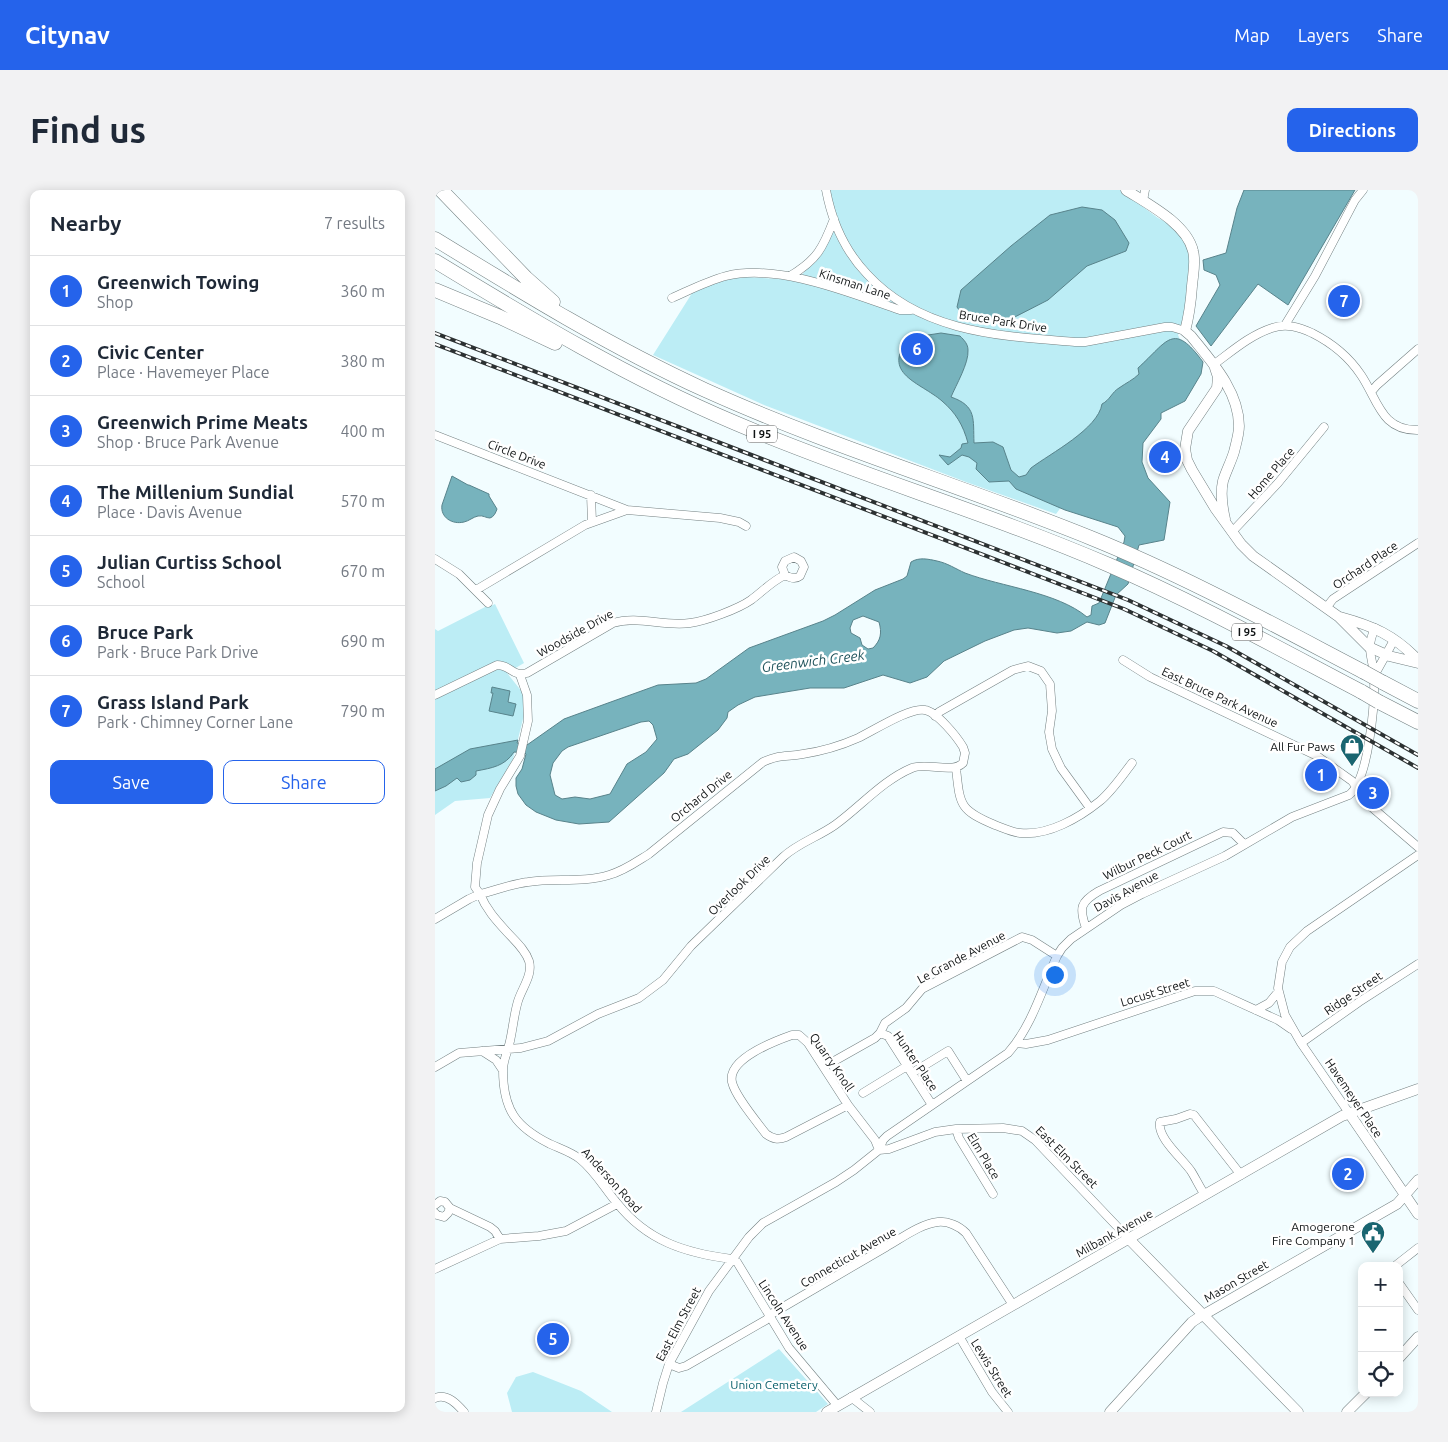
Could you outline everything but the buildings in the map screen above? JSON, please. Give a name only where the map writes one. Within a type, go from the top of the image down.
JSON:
[{"type":"highway","points":[[441,190],[538,290],[606,341]]},
{"type":"highway","name":"I 95","points":[[435,239],[606,341],[673,374],[747,408],[1052,522],[1139,558],[1209,592],[1418,701]]},
{"type":"highway","name":"I 95","points":[[435,261],[554,333],[633,376],[757,432],[1042,538],[1109,565],[1186,600],[1418,722]]},
{"type":"highway","points":[[435,290],[500,317],[596,362],[633,376]]},
{"type":"main road","points":[[1126,190],[1176,224],[1189,240],[1193,250],[1194,270],[1188,334],[1223,377],[1232,395],[1239,418],[1233,454],[1221,493],[1225,520]]},
{"type":"main road","points":[[1212,363],[1218,377],[1217,388],[1188,431],[1185,449],[1187,460],[1192,470],[1215,508],[1241,544],[1253,556],[1339,617],[1369,647],[1385,655],[1418,662]]},
{"type":"main road","points":[[1339,617],[1375,628],[1394,640],[1418,662]]},
{"type":"main road","name":"Milbank Avenue","points":[[827,1412],[1349,1113],[1418,1089]]},
{"type":"main road","name":"Havemeyer Place","points":[[1349,1113],[1418,1214]]},
{"type":"main road","name":"Mason Street","points":[[1110,1412],[1192,1322],[1397,1204],[1418,1180]]},
{"type":"main road","name":"East Elm Street","points":[[1129,1239],[1298,1412]]},
{"type":"main road","points":[[1403,1354],[1418,1337]]},
{"type":"main road","points":[[1347,1412],[1361,1397]]},
{"type":"street","name":"Bruce Park Drive","points":[[826,190],[833,219],[840,236],[859,266],[902,305],[947,324],[987,333],[1075,342],[1094,341],[1172,327],[1188,334]]},
{"type":"street","points":[[1143,201],[1145,190]]},
{"type":"street","points":[[1285,325],[1315,276],[1355,200],[1363,190]]},
{"type":"street","name":"Kinsman Lane","points":[[790,276],[804,268],[817,256],[833,219]]},
{"type":"street","name":"Kinsman Lane","points":[[673,298],[727,276],[755,274],[790,276],[900,310],[913,310]]},
{"type":"street","points":[[1212,363],[1266,330],[1285,325],[1297,327],[1329,343],[1340,351],[1361,375],[1389,421],[1397,426],[1418,430]]},
{"type":"street","points":[[1371,392],[1377,384],[1418,348]]},
{"type":"street","name":"Home Place","points":[[1232,532],[1278,483],[1324,427]]},
{"type":"street","name":"Circle Drive","points":[[435,435],[627,510]]},
{"type":"street","points":[[591,495],[592,522]]},
{"type":"street","points":[[476,590],[592,522],[627,510],[714,517],[746,526]]},
{"type":"street","name":"Orchard Place","points":[[1326,608],[1333,599],[1418,543]]},
{"type":"street","points":[[435,559],[459,574],[487,603]]},
{"type":"street","name":"Woodside Drive","points":[[520,675],[556,657],[613,623],[622,620],[676,624],[691,623],[737,608],[767,588],[777,578],[785,575]]},
{"type":"street","points":[[1357,788],[1369,744],[1373,677],[1369,647],[1375,628]]},
{"type":"street","points":[[1373,677],[1394,640]]},
{"type":"street","name":"East Bruce Park Avenue","points":[[1123,660],[1150,677],[1305,749],[1334,767],[1352,781],[1368,804],[1418,847]]},
{"type":"street","points":[[435,695],[497,666],[504,665],[515,674],[520,675],[525,688],[528,702],[528,721],[520,756],[499,789],[488,815],[477,863],[475,887],[480,894]]},
{"type":"street","points":[[1090,808],[1065,774],[1052,748],[1049,732],[1052,704],[1050,684],[1041,671],[1028,666],[1013,670],[935,716],[963,747],[965,753],[963,763],[955,768],[959,796],[963,806],[975,816],[1006,830],[1031,833],[1047,830],[1072,820],[1090,808],[1101,800],[1132,763]]},
{"type":"street","name":"Orchard Drive","points":[[435,919],[480,894],[527,882],[565,879],[584,880],[610,875],[649,854],[763,762],[784,755],[800,755],[841,746],[918,710],[925,710],[935,716]]},
{"type":"street","name":"Overlook Drive","points":[[435,1067],[459,1053],[521,1048],[548,1041],[583,1021],[627,1004],[646,994],[663,980],[691,946],[788,853],[835,825],[906,771],[922,766],[955,768]]},
{"type":"street","name":"Davis Avenue","points":[[879,1150],[887,1136],[1003,1057],[1016,1043],[1029,1019],[1057,956],[1066,944],[1087,928],[1142,894],[1203,866],[1292,817],[1349,795],[1357,788]]},
{"type":"street","name":"Wilbur Peck Court","points":[[1087,928],[1081,908],[1088,898],[1099,891],[1223,832],[1233,833],[1244,844]]},
{"type":"street","name":"Havemeyer Place","points":[[1349,1113],[1301,1043],[1282,1008],[1278,990],[1282,962],[1285,954],[1298,938],[1418,855]]},
{"type":"street","name":"Anderson Road","points":[[480,894],[491,913],[519,946],[529,962],[529,973],[517,1003],[503,1069],[509,1107],[516,1121],[529,1133],[572,1153],[582,1161],[617,1204],[638,1225],[660,1240],[689,1250],[732,1259]]},
{"type":"street","name":"Le Grande Avenue","points":[[836,1060],[875,1038],[885,1023],[906,1008],[922,989],[1021,937],[1032,940],[1057,956]]},
{"type":"street","name":"Ridge Street","points":[[1301,1043],[1359,1002],[1418,964]]},
{"type":"street","points":[[1256,1010],[1269,1002],[1278,990]]},
{"type":"street","name":"Locust Street","points":[[1016,1043],[1026,1044],[1048,1040],[1195,991],[1215,991],[1278,1020],[1294,1032]]},
{"type":"street","name":"Hunter Place","points":[[880,1032],[888,1036],[932,1105]]},
{"type":"street","name":"Quarry Knoll","points":[[849,1105],[781,1139],[772,1138],[766,1134],[737,1093],[732,1082],[733,1075],[743,1059],[786,1037],[792,1035],[799,1036],[808,1043],[849,1105],[875,1140],[879,1150]]},
{"type":"street","points":[[480,1050],[496,1060],[503,1069]]},
{"type":"street","points":[[863,1093],[948,1051],[967,1081]]},
{"type":"street","points":[[1205,1195],[1192,1172],[1167,1143],[1159,1126],[1161,1122],[1190,1114],[1193,1115],[1241,1174]]},
{"type":"street","name":"East Elm Street","points":[[656,1412],[669,1364],[709,1292],[749,1237],[763,1223],[836,1182],[879,1150],[889,1149],[935,1132],[956,1129],[1003,1128],[1022,1131],[1028,1134],[1129,1239]]},
{"type":"street","name":"Elm Place","points":[[956,1129],[959,1138],[993,1194]]},
{"type":"street","points":[[435,1205],[443,1201],[448,1204],[449,1208],[490,1227],[500,1239]]},
{"type":"street","points":[[435,1269],[500,1239],[566,1231],[617,1204]]},
{"type":"street","points":[[435,1212],[437,1216],[444,1216],[448,1213],[449,1208]]},
{"type":"street","name":"Connecticut Avenue","points":[[669,1364],[679,1368],[686,1366],[920,1228],[937,1222],[957,1226],[966,1233],[1013,1305]]},
{"type":"street","points":[[1400,1262],[1418,1248]]},
{"type":"street","name":"Lincoln Avenue","points":[[732,1259],[737,1262],[789,1348],[837,1405]]},
{"type":"street","points":[[1403,1289],[1418,1310]]},
{"type":"street","name":"Lewis Street","points":[[959,1336],[992,1392],[1008,1412]]},
{"type":"street","points":[[435,1398],[439,1396],[447,1397],[464,1412]]},
{"type":"street","points":[[851,1397],[871,1412]]},
{"type":"green space","points":[[829,190],[1120,190],[1158,218],[1168,223],[1183,236],[1191,259],[1186,315],[1178,335],[1182,344],[1056,514],[764,405],[653,355],[694,290],[726,279],[743,277],[798,282],[803,273],[821,255],[828,239],[831,224]]},
{"type":"green space","points":[[495,604],[524,663],[507,673],[523,693],[525,711],[513,759],[490,798],[455,801],[435,815],[435,629],[438,631],[489,605]]},
{"type":"green space","name":"Union Cemetery","points":[[779,1349],[828,1404],[816,1412],[681,1412]]},
{"type":"green space","points":[[533,1372],[581,1391],[612,1412],[512,1412],[507,1393],[516,1377]]},
{"type":"water","points":[[1244,190],[1355,190],[1288,305],[1258,284],[1211,346],[1196,326],[1220,285],[1216,275],[1204,270],[1203,260],[1226,253],[1237,208]]},
{"type":"water","points":[[1082,207],[1102,210],[1115,220],[1129,243],[1126,251],[1087,266],[1048,300],[1007,321],[966,320],[957,307],[961,290],[1050,215]]},
{"type":"water","name":"Greenwich Creek","points":[[941,333],[960,336],[967,344],[968,355],[962,374],[951,397],[965,405],[972,414],[974,443],[993,442],[1003,447],[1011,470],[1019,477],[1026,475],[1031,468],[1083,431],[1099,413],[1102,404],[1139,374],[1138,368],[1164,343],[1177,339],[1184,342],[1193,349],[1203,362],[1201,374],[1185,401],[1161,413],[1161,419],[1143,443],[1142,462],[1148,478],[1170,502],[1164,540],[1139,545],[1128,584],[1116,595],[1105,623],[1099,625],[1087,622],[1071,631],[1057,633],[1028,628],[1014,630],[985,641],[944,661],[927,677],[910,683],[883,675],[844,688],[810,688],[755,697],[728,712],[727,718],[718,730],[688,754],[674,759],[664,773],[609,822],[579,824],[556,820],[536,812],[526,805],[518,794],[516,786],[516,778],[522,769],[525,753],[514,752],[502,763],[476,771],[476,775],[470,780],[461,782],[457,778],[435,791],[435,769],[470,749],[518,740],[517,743],[527,745],[564,719],[658,685],[696,683],[706,679],[749,648],[823,621],[875,590],[903,579],[907,576],[911,562],[917,559],[941,562],[980,578],[1045,596],[1075,609],[1087,617],[1091,615],[1092,606],[1099,603],[1125,536],[1118,527],[1065,510],[1016,489],[1009,481],[989,482],[976,469],[977,463],[969,457],[962,455],[948,465],[939,455],[950,457],[961,448],[962,444],[968,443],[961,425],[951,410],[933,394],[906,376],[901,369],[899,360],[901,350],[909,338]],"holes":[[[863,616],[879,622],[880,636],[873,648],[868,649],[862,645],[860,638],[851,633],[850,628],[853,620]],[[649,721],[653,725],[657,739],[646,752],[627,764],[610,794],[590,799],[575,797],[562,799],[555,795],[550,775],[553,763],[562,751],[568,747]]]},
{"type":"water","points":[[452,476],[489,494],[497,509],[494,516],[490,518],[478,516],[460,523],[448,519],[443,513],[442,505]]},
{"type":"water","points":[[492,687],[510,691],[508,702],[516,704],[513,716],[489,711],[493,693],[491,693]]},
{"type":"railway","points":[[435,333],[1128,600],[1226,646],[1418,755]]},
{"type":"railway","points":[[435,344],[1124,609],[1213,651],[1418,768]]},
{"type":"place","name":"Grass Island Park","points":[[1344,301]]},
{"type":"place","name":"Bruce Park","points":[[917,349]]},
{"type":"place","name":"The Millenium Sundial","points":[[1165,457]]},
{"type":"place","name":"All Fur Paws","points":[[1352,767]]},
{"type":"place","name":"Greenwich Towing","points":[[1321,775]]},
{"type":"place","name":"Greenwich Prime Meats","points":[[1373,793]]},
{"type":"place","name":"Civic Center","points":[[1348,1174]]},
{"type":"place","name":"Amogerone Fire Company 1","points":[[1373,1254]]},
{"type":"place","name":"Julian Curtiss School","points":[[553,1339]]}]
